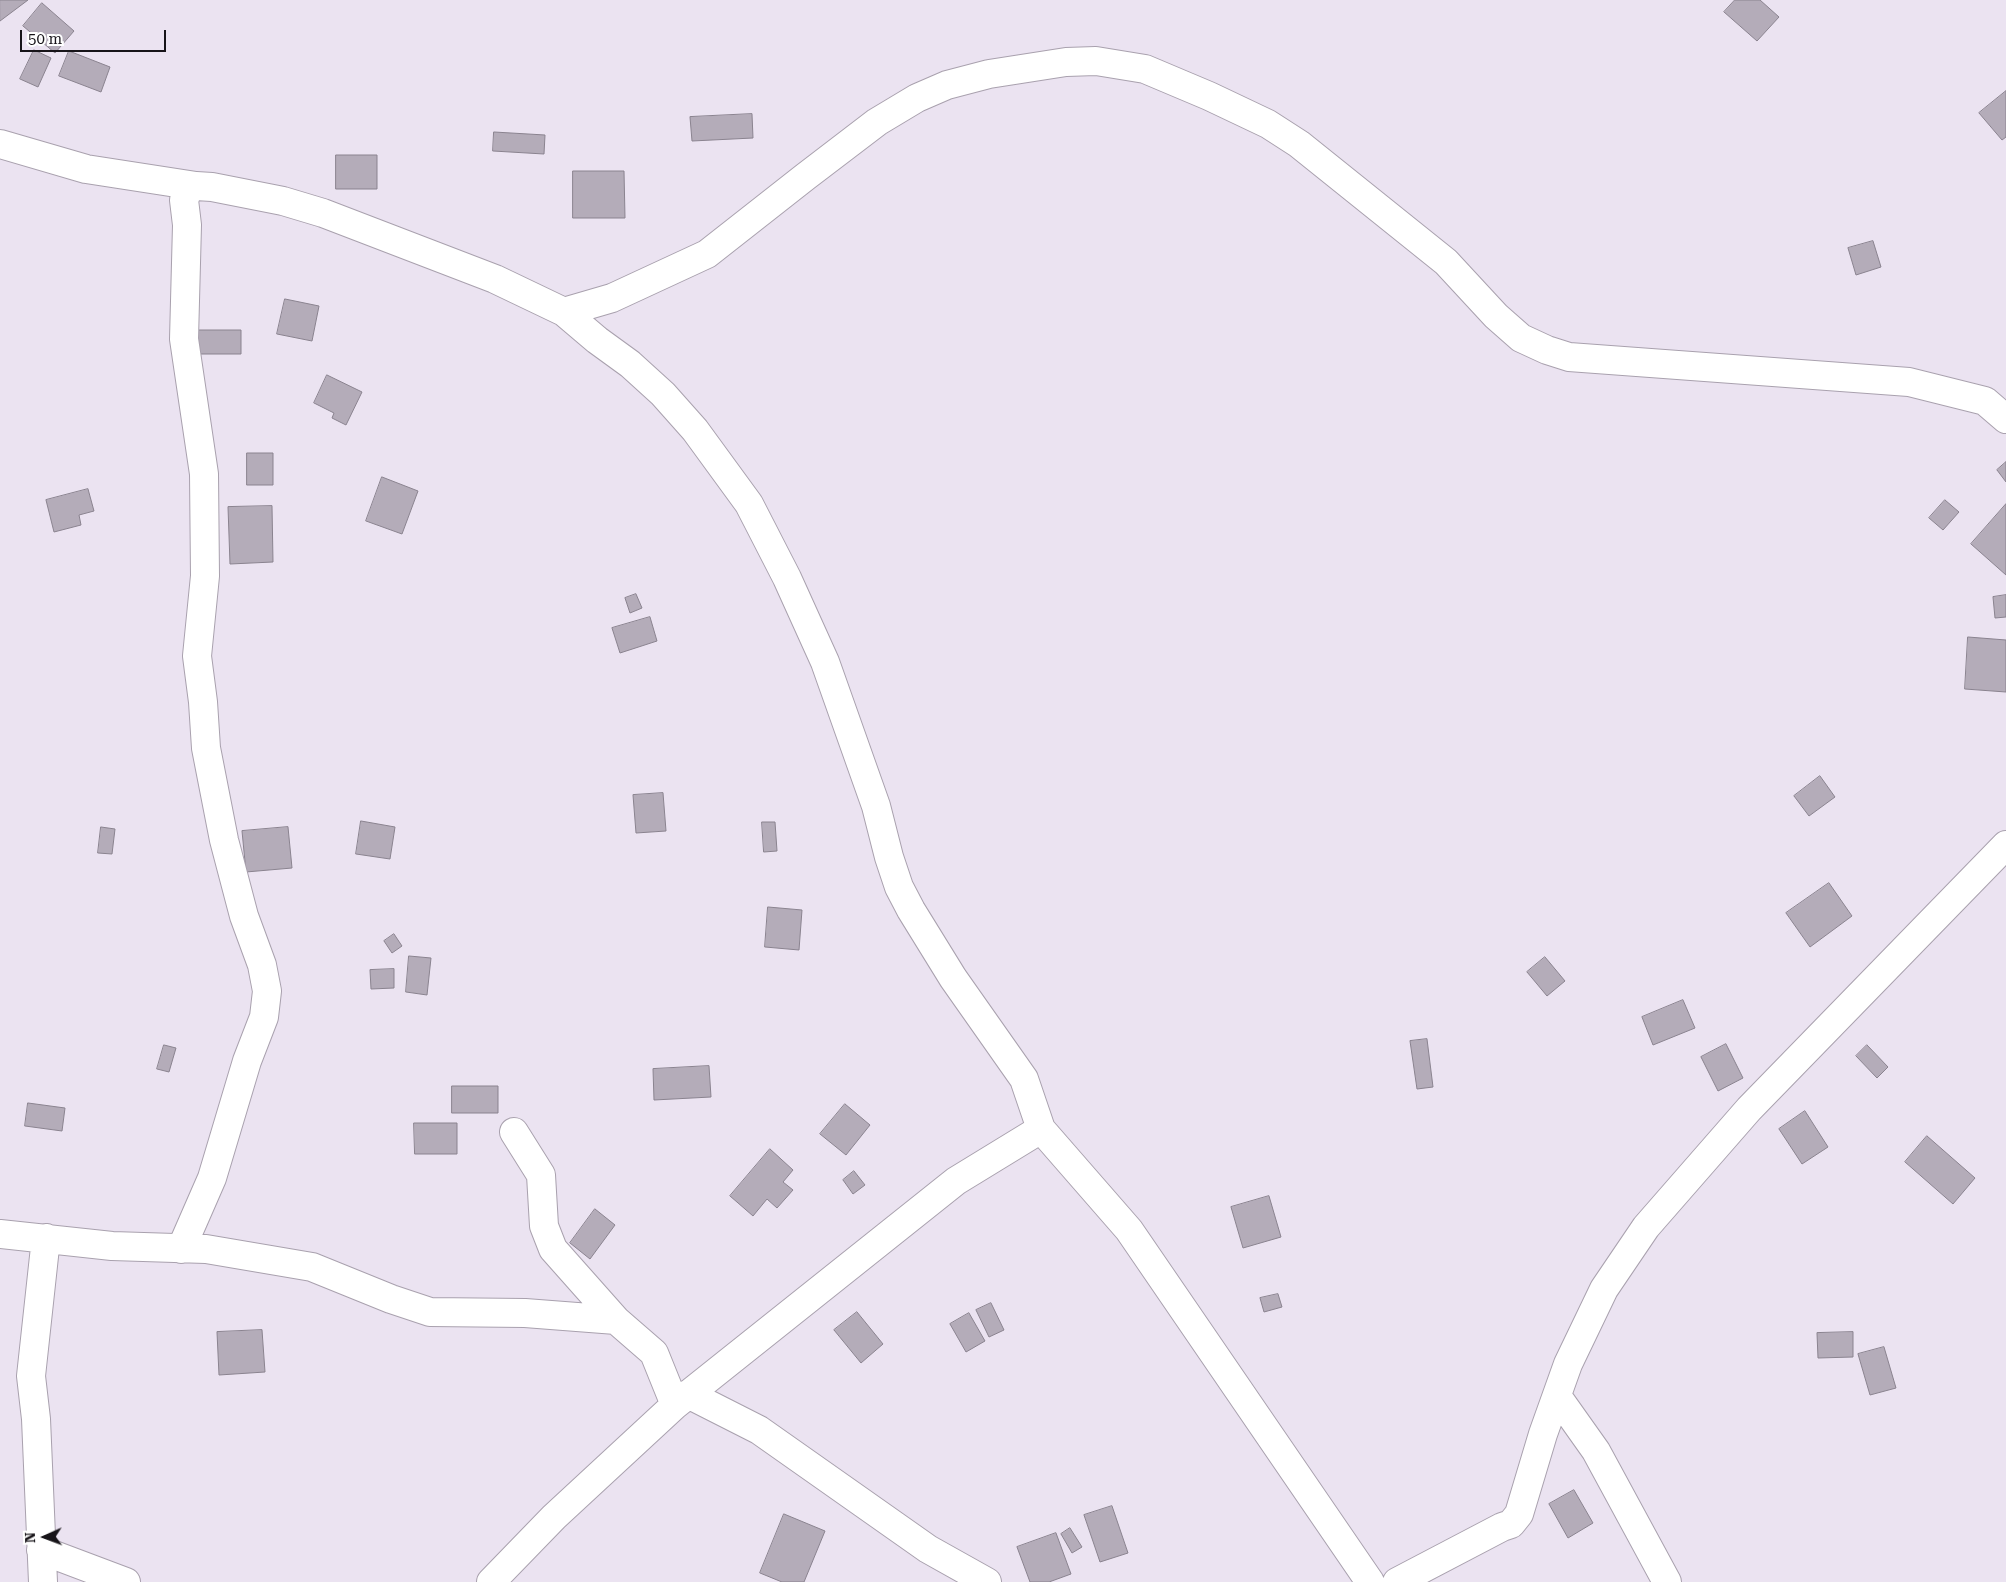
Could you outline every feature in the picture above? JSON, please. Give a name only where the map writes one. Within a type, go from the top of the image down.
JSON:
[{"type":"street","points":[[564,312],[612,298],[707,254],[878,122],[917,98],[947,85],[989,74],[1066,62],[1096,61],[1145,69],[1268,124],[1300,144],[1446,262],[1496,316],[1521,338],[1547,350],[1568,357],[1909,382],[1985,401],[2006,419]]},
{"type":"street","points":[[0,144],[86,169],[233,190],[323,213],[495,279],[564,312],[597,340],[630,364],[663,394],[695,430],[749,504],[825,662],[873,796],[889,857],[903,895],[938,954],[1024,1079],[1041,1129],[1129,1230],[1370,1582]]},
{"type":"street","points":[[181,1248],[212,1178],[247,1060],[264,1016],[267,992],[262,965],[244,916],[224,840],[206,748],[197,656],[205,576],[204,474],[184,339],[187,225],[184,200],[188,190],[196,186]]},
{"type":"street","points":[[1397,1582],[1502,1526],[1511,1524],[1519,1514],[1543,1434],[1568,1364],[1604,1289],[1646,1227],[1749,1109],[2006,845]]},
{"type":"street","points":[[491,1582],[554,1516],[682,1400],[956,1181],[1041,1129]]},
{"type":"street","points":[[514,1132],[541,1175],[544,1226],[553,1248],[616,1320],[654,1353],[682,1400],[759,1430],[928,1549],[986,1582]]},
{"type":"street","points":[[0,1234],[112,1246],[206,1249],[312,1267],[391,1299],[430,1312],[525,1313],[616,1320]]},
{"type":"street","points":[[43,1582],[36,1419],[30,1376],[46,1238]]},
{"type":"street","points":[[1556,1396],[1596,1451],[1667,1582]]},
{"type":"street","points":[[41,1550],[126,1582]]},
{"type":"building","points":[[0,0],[28,0],[0,21]]},
{"type":"building","points":[[1735,0],[1760,0],[1779,17],[1757,41],[1724,12]]},
{"type":"building","points":[[42,3],[74,31],[55,53],[23,26]]},
{"type":"building","points":[[34,50],[51,58],[38,87],[20,79]]},
{"type":"building","points":[[69,51],[110,67],[101,92],[59,76]]},
{"type":"building","points":[[2006,91],[2006,137],[2002,140],[1979,113]]},
{"type":"building","points":[[752,114],[753,138],[692,141],[690,117]]},
{"type":"building","points":[[494,132],[545,135],[544,154],[493,151]]},
{"type":"building","points":[[336,155],[377,155],[377,189],[336,189]]},
{"type":"building","points":[[573,171],[624,171],[625,218],[573,218]]},
{"type":"building","points":[[1873,241],[1881,267],[1856,275],[1848,248]]},
{"type":"building","points":[[285,299],[319,306],[312,341],[277,334]]},
{"type":"building","points":[[195,330],[241,330],[241,354],[195,354]]},
{"type":"building","points":[[327,375],[362,392],[346,425],[332,418],[334,413],[314,403]]},
{"type":"building","points":[[247,453],[273,453],[273,485],[247,485]]},
{"type":"building","points":[[2006,462],[2006,482],[1997,470]]},
{"type":"building","points":[[382,477],[418,491],[402,534],[366,521]]},
{"type":"building","points":[[88,489],[94,511],[79,515],[81,525],[54,532],[46,500]]},
{"type":"building","points":[[1945,500],[1959,512],[1943,530],[1929,518]]},
{"type":"building","points":[[2006,504],[2006,575],[1971,544]]},
{"type":"building","points":[[272,506],[273,562],[230,564],[228,507]]},
{"type":"building","points":[[636,594],[642,608],[630,613],[625,598]]},
{"type":"building","points":[[2006,595],[2006,617],[1995,618],[1993,597]]},
{"type":"building","points":[[650,617],[657,641],[620,653],[612,628]]},
{"type":"building","points":[[1968,637],[2006,640],[2006,692],[1965,689]]},
{"type":"building","points":[[1820,776],[1835,797],[1809,816],[1794,796]]},
{"type":"building","points":[[663,793],[666,831],[636,833],[633,795]]},
{"type":"building","points":[[361,821],[395,827],[390,859],[356,854]]},
{"type":"building","points":[[762,822],[775,822],[777,851],[764,852]]},
{"type":"building","points":[[101,827],[115,829],[112,854],[98,853]]},
{"type":"building","points":[[288,827],[292,868],[246,872],[242,831]]},
{"type":"building","points":[[1829,883],[1852,916],[1810,947],[1786,913]]},
{"type":"building","points":[[768,907],[802,910],[799,950],[765,947]]},
{"type":"building","points":[[394,934],[402,946],[392,953],[384,941]]},
{"type":"building","points":[[409,956],[431,958],[427,995],[406,992]]},
{"type":"building","points":[[1545,957],[1565,981],[1547,996],[1527,972]]},
{"type":"building","points":[[394,969],[394,988],[371,989],[370,970]]},
{"type":"building","points":[[1683,1000],[1695,1028],[1653,1045],[1642,1017]]},
{"type":"building","points":[[1427,1039],[1433,1087],[1417,1089],[1410,1041]]},
{"type":"building","points":[[1726,1044],[1743,1078],[1718,1091],[1701,1057]]},
{"type":"building","points":[[164,1045],[176,1048],[169,1072],[157,1069]]},
{"type":"building","points":[[1867,1045],[1888,1067],[1877,1078],[1856,1056]]},
{"type":"building","points":[[709,1066],[711,1097],[654,1100],[653,1069]]},
{"type":"building","points":[[452,1086],[498,1086],[498,1113],[452,1113]]},
{"type":"building","points":[[28,1103],[65,1108],[62,1131],[25,1126]]},
{"type":"building","points":[[845,1104],[870,1125],[846,1155],[820,1134]]},
{"type":"building","points":[[1805,1111],[1828,1147],[1802,1164],[1779,1129]]},
{"type":"building","points":[[414,1123],[457,1123],[457,1154],[415,1154]]},
{"type":"building","points":[[1927,1136],[1975,1178],[1953,1204],[1905,1162]]},
{"type":"building","points":[[770,1149],[793,1170],[783,1182],[793,1190],[777,1208],[767,1199],[753,1216],[730,1196]]},
{"type":"building","points":[[854,1171],[865,1185],[853,1194],[843,1180]]},
{"type":"building","points":[[1269,1196],[1281,1237],[1243,1248],[1231,1207]]},
{"type":"building","points":[[595,1209],[615,1225],[590,1259],[570,1243]]},
{"type":"building","points":[[1278,1294],[1282,1307],[1264,1312],[1260,1298]]},
{"type":"building","points":[[991,1303],[1004,1330],[989,1337],[976,1310]]},
{"type":"building","points":[[857,1312],[883,1344],[861,1363],[834,1330]]},
{"type":"building","points":[[969,1313],[985,1341],[966,1352],[950,1324]]},
{"type":"building","points":[[262,1330],[265,1372],[219,1375],[217,1332]]},
{"type":"building","points":[[1853,1332],[1853,1357],[1818,1358],[1817,1333]]},
{"type":"building","points":[[1884,1347],[1896,1388],[1870,1395],[1858,1354]]},
{"type":"building","points":[[1574,1490],[1593,1523],[1568,1538],[1549,1504]]},
{"type":"building","points":[[1112,1506],[1128,1553],[1100,1562],[1084,1515]]},
{"type":"building","points":[[784,1514],[825,1531],[804,1582],[782,1582],[760,1573]]},
{"type":"building","points":[[1070,1528],[1082,1547],[1072,1553],[1061,1534]]},
{"type":"building","points":[[1056,1533],[1071,1574],[1049,1582],[1030,1582],[1017,1547]]}]
